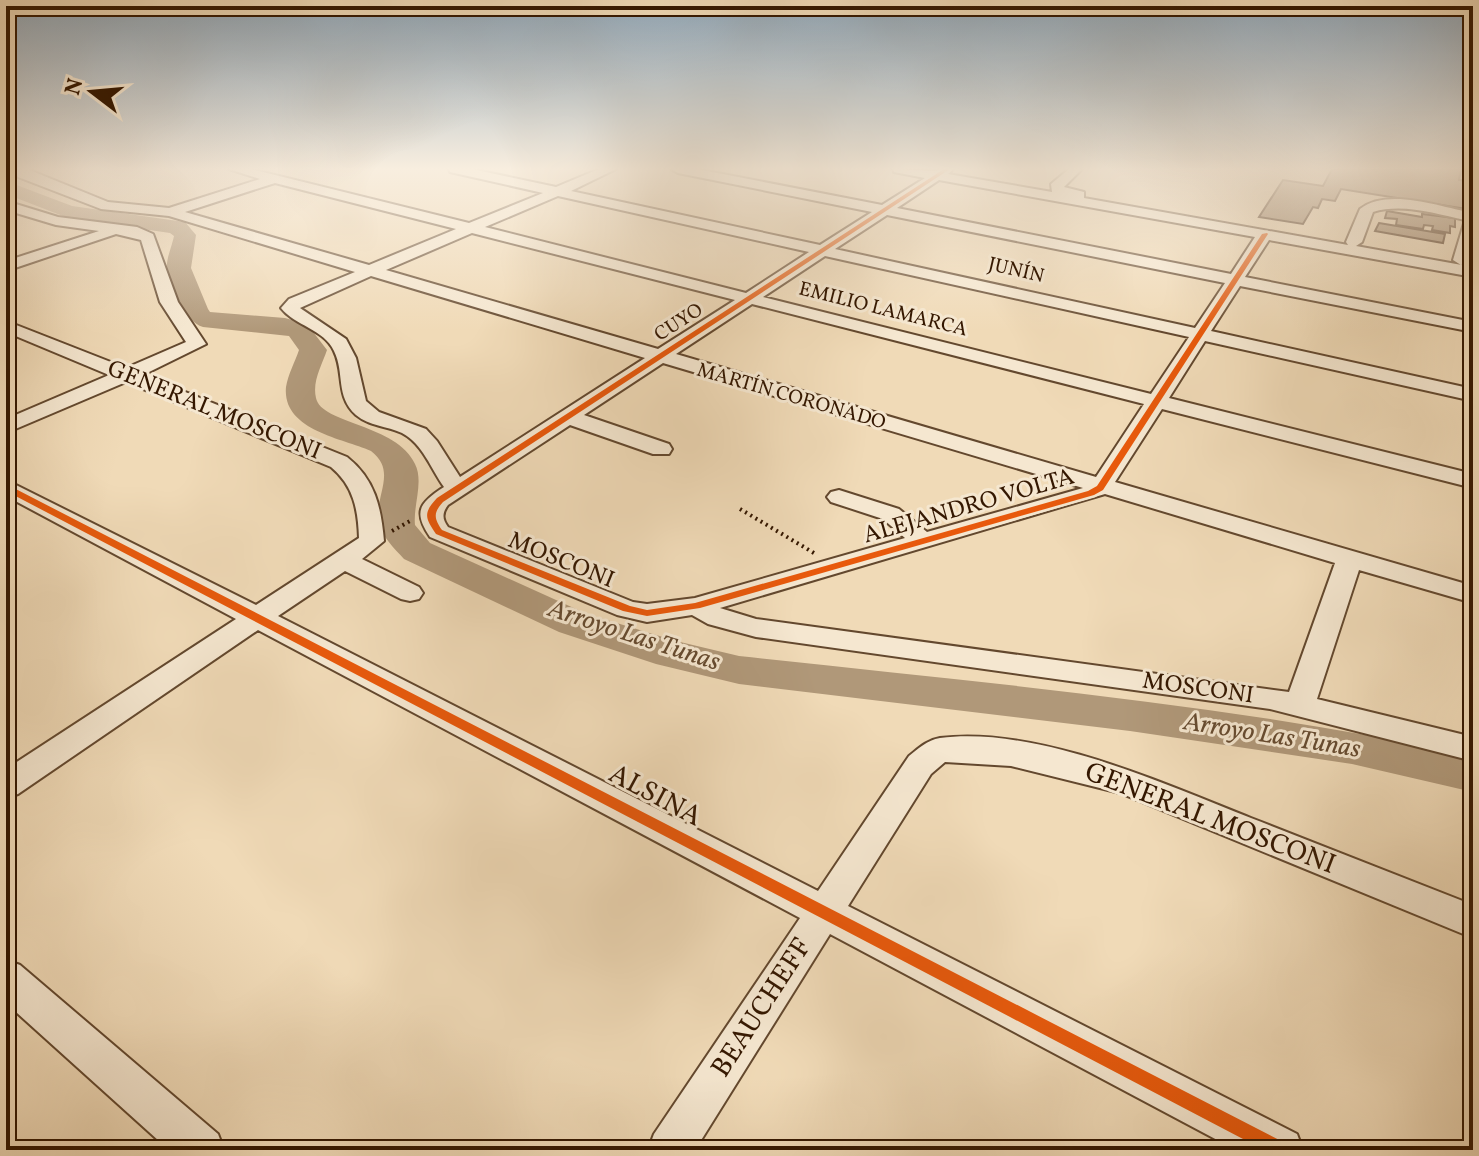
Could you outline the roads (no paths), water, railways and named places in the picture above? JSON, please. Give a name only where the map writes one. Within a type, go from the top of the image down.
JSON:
[{"type":"street","points":[[6,427],[197,344],[169,302],[148,237],[71,223]]},
{"type":"street","name":"MARTÍN CORONADO","points":[[206,223],[1100,488],[1473,595]]},
{"type":"street","name":"EMILIO LAMARCA","points":[[451,223],[1473,481]]},
{"type":"street","points":[[457,489],[418,434],[378,421],[362,410],[349,385],[350,361],[345,351],[321,326],[291,310],[295,303],[483,223]]},
{"type":"street","name":"JUNÍN","points":[[698,223],[1473,395]]},
{"type":"street","name":"CUYO","points":[[432,509],[457,489],[865,223]]},
{"type":"street","points":[[950,223],[1473,327]]},
{"type":"street","points":[[1207,223],[1473,272]]},
{"type":"street","points":[[1245,223],[1467,261],[1472,223]]},
{"type":"street","points":[[1354,242],[1362,223]]},
{"type":"street","points":[[6,266],[117,229]]},
{"type":"street","name":"ALEJANDRO VOLTA","points":[[696,606],[1100,488],[1265,234]]},
{"type":"street","name":"GENERAL MOSCONI","points":[[6,326],[339,462],[359,479],[371,519],[372,541],[346,561]]},
{"type":"street","points":[[568,417],[661,449]]},
{"type":"street","name":"ALSINA","points":[[6,487],[1281,1150]]},
{"type":"street","points":[[839,497],[891,514],[923,541]]},
{"type":"street","name":"MOSCONI","points":[[432,509],[431,520],[439,532],[452,539],[627,609],[647,613],[696,606],[718,618],[756,628],[1300,705],[1473,749]]},
{"type":"street","points":[[1300,705],[1349,560]]},
{"type":"street","points":[[6,785],[346,561],[410,593]]},
{"type":"street","name":"GENERAL MOSCONI","points":[[938,750],[989,750],[1093,772],[1473,922]]},
{"type":"street","name":"BEAUCHEFF","points":[[670,1150],[920,765],[938,750]]},
{"type":"street","points":[[6,978],[202,1150]]},
{"type":"waterway","name":"Arroyo Las Tunas","points":[[148,223],[177,227],[185,235],[179,268],[196,312],[203,319],[285,326],[298,330],[313,350],[303,376],[301,400],[308,411],[320,420],[392,452],[400,465],[402,477],[397,525],[403,537],[417,551],[573,623],[671,654],[739,670],[1130,715],[1352,747],[1473,774]]}]
